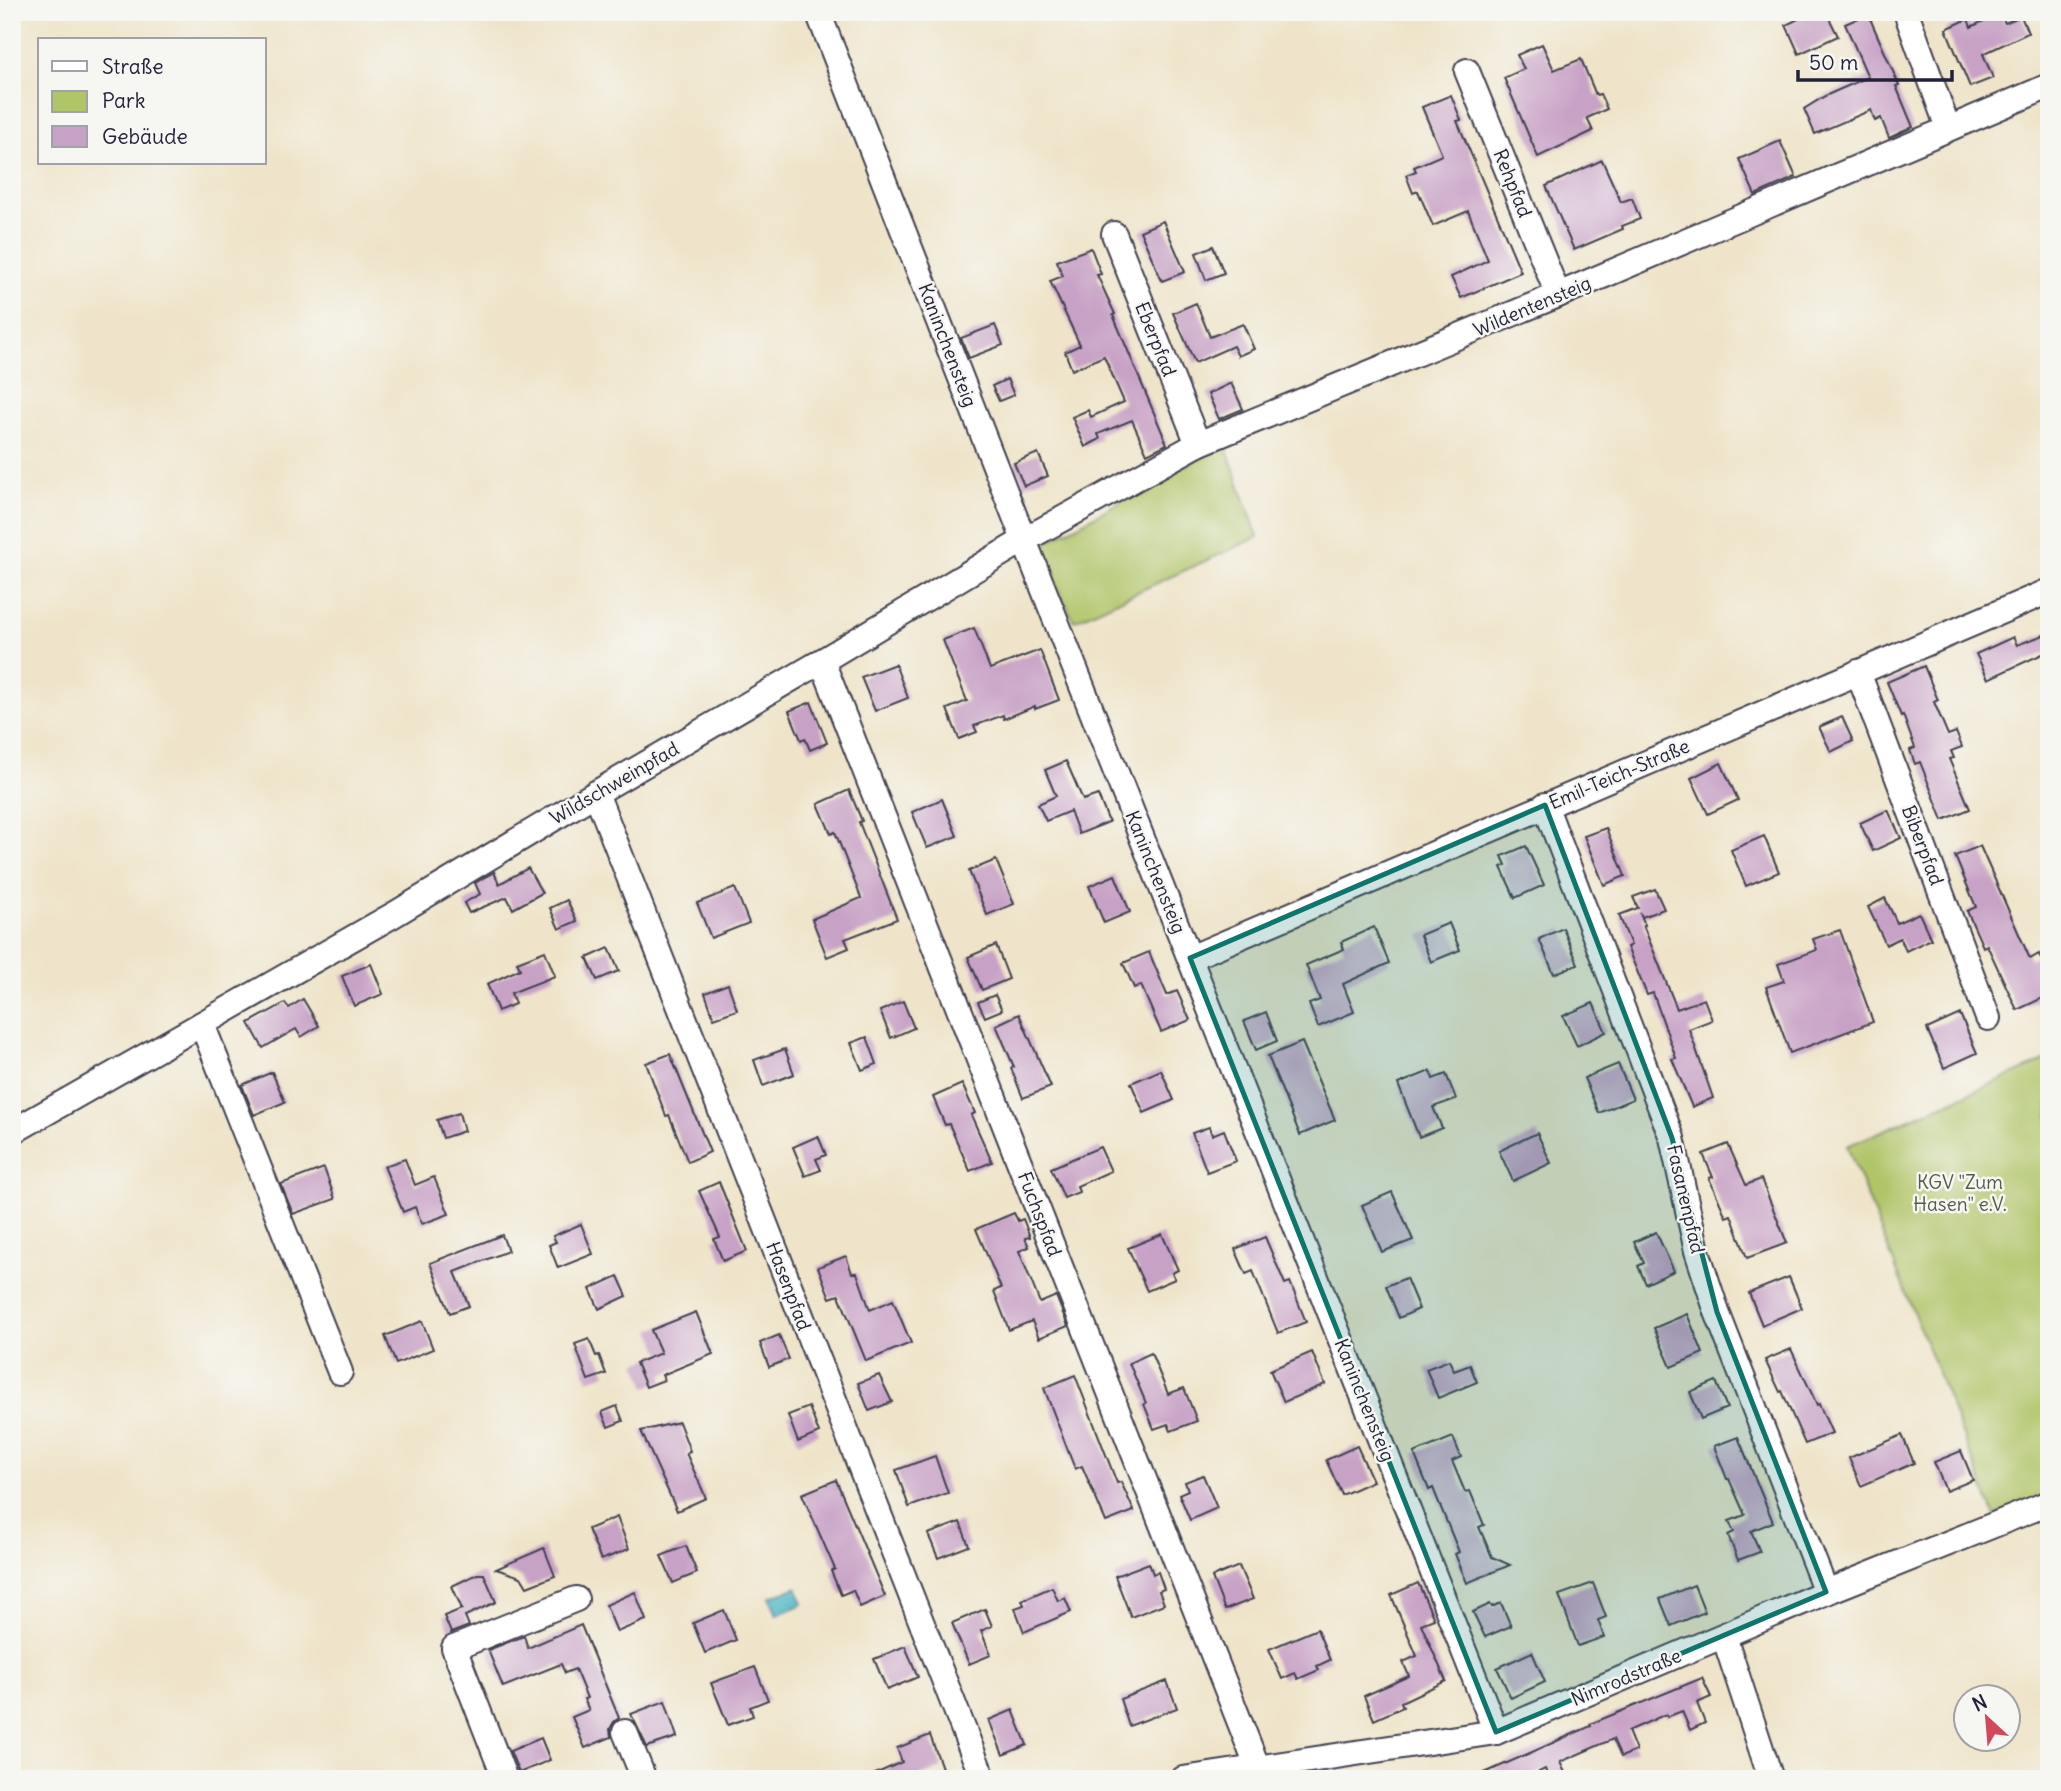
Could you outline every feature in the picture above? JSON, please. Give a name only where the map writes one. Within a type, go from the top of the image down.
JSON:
[{"type":"street","name":"Kaninchensteig","points":[[818,12],[1496,1732]]},
{"type":"street","points":[[1906,12],[1948,128]]},
{"type":"street","name":"Rehpfad","points":[[1467,71],[1558,295]]},
{"type":"street","name":"Wildentensteig","points":[[1024,540],[1198,444],[1558,295],[2049,86]]},
{"type":"street","name":"Eberpfad","points":[[1114,234],[1198,444]]},
{"type":"street","name":"Wildschweinpfad","points":[[12,1132],[395,914],[1024,540]]},
{"type":"street","name":"Emil-Teich-Straße","points":[[1190,958],[2049,591]]},
{"type":"street","name":"Fuchspfad","points":[[822,661],[1257,1766]]},
{"type":"street","name":"Biberpfad","points":[[1858,672],[1988,1018]]},
{"type":"street","name":"Hasenpfad","points":[[596,793],[983,1779]]},
{"type":"street","name":"Fasanenpfad","points":[[1545,805],[1672,1138],[1697,1251],[1717,1312],[1826,1592]]},
{"type":"street","points":[[202,1024],[340,1372]]},
{"type":"street","name":"Nimrodstraße","points":[[1183,1779],[1496,1732],[1826,1592],[2049,1503]]},
{"type":"street","points":[[505,1779],[454,1648],[576,1599]]},
{"type":"street","points":[[1724,1636],[1771,1779]]},
{"type":"street","points":[[625,1732],[644,1779]]},
{"type":"highlighted area","points":[[1545,805],[1672,1138],[1717,1312],[1826,1592],[1496,1732],[1190,958]]},
{"type":"green space","points":[[1225,444],[1258,537],[1074,621],[1038,547]]},
{"type":"green space","name":"KGV \"Zum Hasen\" e.V.","points":[[2049,1059],[2049,1493],[1995,1516],[1847,1146]]},
{"type":"water","points":[[797,1587],[803,1604],[777,1615],[770,1597]]},
{"type":"building","points":[[1813,12],[1826,12],[1838,36],[1799,54],[1786,25]]},
{"type":"building","points":[[2000,13],[2005,23],[2021,16],[2028,33],[1983,54],[1993,78],[1970,87],[1946,29],[1968,19],[1971,27]]},
{"type":"building","points":[[1868,14],[1899,85],[1896,86],[1913,127],[1889,138],[1881,118],[1875,121],[1871,110],[1815,134],[1804,109],[1825,96],[1868,77],[1845,24]]},
{"type":"building","points":[[1542,44],[1554,70],[1581,59],[1596,95],[1600,94],[1607,109],[1587,118],[1593,131],[1538,157],[1504,78],[1524,69],[1517,55]]},
{"type":"building","points":[[1451,95],[1461,120],[1457,121],[1521,272],[1461,298],[1451,277],[1488,260],[1468,211],[1433,226],[1418,191],[1413,193],[1406,175],[1416,171],[1414,167],[1442,155],[1422,107]]},
{"type":"building","points":[[1780,141],[1796,177],[1755,195],[1739,159]]},
{"type":"building","points":[[1602,160],[1621,202],[1632,198],[1640,219],[1574,250],[1546,186]]},
{"type":"building","points":[[1163,221],[1185,272],[1162,281],[1140,231]]},
{"type":"building","points":[[1213,246],[1224,273],[1206,280],[1196,253]]},
{"type":"building","points":[[1091,248],[1101,274],[1097,275],[1167,444],[1147,454],[1132,420],[1098,434],[1100,439],[1085,447],[1072,417],[1088,410],[1091,417],[1124,402],[1104,356],[1072,370],[1065,352],[1080,345],[1050,281],[1063,276],[1057,261]]},
{"type":"building","points":[[1196,303],[1210,337],[1243,324],[1254,349],[1238,356],[1233,346],[1195,363],[1173,313]]},
{"type":"building","points":[[995,325],[1003,345],[969,358],[961,338]]},
{"type":"building","points":[[1007,379],[1014,395],[999,401],[992,386]]},
{"type":"building","points":[[1231,383],[1243,409],[1219,419],[1208,394]]},
{"type":"building","points":[[1038,453],[1048,476],[1024,486],[1014,463]]},
{"type":"building","points":[[974,628],[990,669],[1040,650],[1059,700],[974,726],[977,732],[959,739],[947,709],[967,701],[943,640]]},
{"type":"building","points":[[2049,633],[2049,651],[1988,679],[1976,654],[2013,637],[2017,645]]},
{"type":"building","points":[[895,664],[908,698],[875,711],[861,677]]},
{"type":"building","points":[[1924,666],[1938,700],[1934,702],[1948,735],[1956,732],[1962,747],[1951,751],[1954,758],[1949,759],[1970,809],[1943,820],[1920,762],[1915,764],[1910,750],[1915,748],[1887,682]]},
{"type":"building","points":[[811,702],[827,743],[810,750],[805,738],[801,740],[789,711]]},
{"type":"building","points":[[1842,717],[1853,741],[1831,752],[1819,727]]},
{"type":"building","points":[[1066,761],[1083,800],[1098,795],[1109,822],[1079,834],[1070,811],[1046,821],[1038,804],[1056,796],[1045,770]]},
{"type":"building","points":[[1721,763],[1738,800],[1708,814],[1691,778]]},
{"type":"building","points":[[849,790],[897,919],[845,939],[849,948],[827,957],[812,919],[861,898],[835,832],[831,834],[818,804]]},
{"type":"building","points":[[942,799],[957,836],[927,848],[912,812]]},
{"type":"building","points":[[1888,810],[1901,838],[1873,851],[1860,823]]},
{"type":"building","points":[[1606,828],[1625,876],[1604,885],[1584,836]]},
{"type":"building","points":[[1764,836],[1779,872],[1746,886],[1731,850]]},
{"type":"building","points":[[1526,846],[1544,885],[1515,898],[1501,867],[1506,865],[1502,856]]},
{"type":"building","points":[[1980,846],[2030,959],[2039,954],[2049,975],[2042,979],[2049,995],[2017,1010],[1987,945],[1983,947],[1967,911],[1976,907],[1955,856]]},
{"type":"building","points":[[996,860],[1014,904],[987,915],[969,871]]},
{"type":"building","points":[[528,868],[542,893],[513,909],[507,897],[469,913],[464,903],[480,894],[475,883],[494,872],[499,884]]},
{"type":"building","points":[[1115,875],[1130,912],[1104,923],[1089,886]]},
{"type":"building","points":[[735,888],[749,923],[711,938],[697,903]]},
{"type":"building","points":[[1655,889],[1664,909],[1642,917],[1640,913],[1677,1009],[1704,999],[1712,1020],[1689,1029],[1713,1098],[1692,1107],[1672,1059],[1676,1058],[1653,993],[1647,995],[1627,947],[1631,945],[1619,915],[1638,908],[1633,897]]},
{"type":"building","points":[[1885,898],[1897,923],[1919,913],[1931,939],[1906,951],[1900,938],[1886,945],[1868,907]]},
{"type":"building","points":[[567,900],[577,921],[559,929],[550,908]]},
{"type":"building","points":[[1449,923],[1460,950],[1431,962],[1420,935]]},
{"type":"building","points":[[1374,927],[1389,963],[1343,984],[1354,1012],[1318,1027],[1309,1004],[1320,1000],[1306,965],[1344,949],[1341,942]]},
{"type":"building","points":[[1563,928],[1578,964],[1554,974],[1539,939]]},
{"type":"building","points":[[1840,930],[1873,1022],[1790,1053],[1766,987],[1784,981],[1778,964],[1817,950],[1813,939]]},
{"type":"building","points":[[996,945],[1009,979],[982,990],[968,957]]},
{"type":"building","points":[[609,948],[619,971],[597,980],[587,958]]},
{"type":"building","points":[[545,951],[555,976],[511,993],[515,1004],[498,1011],[487,984],[520,969],[517,962]]},
{"type":"building","points":[[1149,952],[1167,995],[1177,991],[1190,1020],[1161,1032],[1141,985],[1134,988],[1123,963]]},
{"type":"building","points":[[371,964],[383,994],[354,1006],[342,976]]},
{"type":"building","points":[[728,984],[737,1010],[714,1018],[705,993]]},
{"type":"building","points":[[995,995],[1002,1010],[985,1017],[978,1002]]},
{"type":"building","points":[[303,999],[319,1026],[301,1037],[296,1029],[263,1048],[249,1023],[285,1003],[289,1008]]},
{"type":"building","points":[[903,1001],[914,1028],[891,1038],[880,1011]]},
{"type":"building","points":[[1593,1003],[1606,1032],[1577,1046],[1563,1016]]},
{"type":"building","points":[[1266,1012],[1277,1041],[1256,1050],[1244,1021]]},
{"type":"building","points":[[1019,1014],[1051,1087],[1023,1098],[1011,1068],[1014,1067],[996,1025]]},
{"type":"building","points":[[1960,1014],[1977,1053],[1944,1068],[1927,1029]]},
{"type":"building","points":[[867,1037],[877,1064],[862,1070],[851,1043]]},
{"type":"building","points":[[1302,1042],[1335,1120],[1300,1135],[1268,1056]]},
{"type":"building","points":[[785,1049],[794,1074],[763,1086],[754,1060]]},
{"type":"building","points":[[670,1054],[710,1152],[688,1162],[669,1115],[666,1116],[646,1063]]},
{"type":"building","points":[[1618,1064],[1633,1099],[1599,1113],[1584,1078]]},
{"type":"building","points":[[1161,1070],[1174,1100],[1144,1113],[1131,1083]]},
{"type":"building","points":[[1430,1071],[1433,1079],[1446,1074],[1456,1099],[1433,1107],[1442,1128],[1419,1137],[1398,1084]]},
{"type":"building","points":[[272,1072],[285,1102],[254,1115],[242,1085]]},
{"type":"building","points":[[962,1084],[975,1113],[971,1115],[992,1162],[970,1171],[949,1124],[945,1125],[933,1097]]},
{"type":"building","points":[[459,1113],[464,1131],[443,1138],[437,1120]]},
{"type":"building","points":[[1209,1127],[1212,1135],[1224,1130],[1236,1161],[1207,1172],[1192,1133]]},
{"type":"building","points":[[1537,1133],[1551,1163],[1513,1181],[1499,1151]]},
{"type":"building","points":[[818,1136],[826,1155],[816,1159],[821,1170],[805,1176],[793,1147]]},
{"type":"building","points":[[1728,1144],[1746,1185],[1761,1179],[1787,1243],[1747,1258],[1731,1215],[1726,1217],[1709,1178],[1713,1177],[1703,1154]]},
{"type":"building","points":[[1100,1147],[1111,1171],[1077,1186],[1079,1192],[1064,1198],[1051,1168]]},
{"type":"building","points":[[405,1159],[415,1185],[434,1177],[449,1214],[422,1224],[415,1207],[403,1212],[384,1166]]},
{"type":"building","points":[[324,1168],[335,1199],[293,1214],[281,1184]]},
{"type":"building","points":[[719,1182],[747,1251],[723,1261],[714,1239],[720,1237],[699,1191]]},
{"type":"building","points":[[1392,1192],[1413,1240],[1382,1252],[1362,1205]]},
{"type":"building","points":[[1014,1213],[1018,1221],[1023,1219],[1030,1237],[1025,1238],[1029,1247],[1019,1251],[1040,1303],[1056,1296],[1068,1326],[1039,1338],[1032,1321],[1009,1330],[994,1291],[1001,1288],[976,1229]]},
{"type":"building","points":[[581,1224],[593,1254],[558,1268],[549,1245],[556,1242],[553,1236]]},
{"type":"building","points":[[1656,1232],[1674,1271],[1646,1284],[1638,1266],[1644,1263],[1634,1242]]},
{"type":"building","points":[[1162,1234],[1178,1270],[1172,1273],[1175,1279],[1147,1291],[1128,1248]]},
{"type":"building","points":[[502,1235],[508,1251],[455,1272],[469,1306],[450,1313],[430,1263]]},
{"type":"building","points":[[1265,1237],[1285,1284],[1290,1282],[1306,1322],[1278,1333],[1253,1271],[1246,1274],[1235,1249]]},
{"type":"building","points":[[846,1256],[852,1273],[857,1273],[870,1310],[893,1300],[911,1343],[866,1361],[839,1295],[830,1298],[818,1267]]},
{"type":"building","points":[[618,1276],[627,1296],[599,1309],[590,1289]]},
{"type":"building","points":[[1789,1277],[1802,1308],[1762,1325],[1749,1293]]},
{"type":"building","points":[[1406,1278],[1419,1309],[1399,1318],[1386,1286]]},
{"type":"building","points":[[696,1312],[713,1354],[662,1375],[664,1380],[646,1387],[636,1363],[661,1353],[651,1330]]},
{"type":"building","points":[[1687,1314],[1703,1353],[1671,1367],[1654,1328]]},
{"type":"building","points":[[422,1321],[433,1349],[396,1364],[385,1336]]},
{"type":"building","points":[[779,1335],[789,1359],[769,1367],[760,1343]]},
{"type":"building","points":[[589,1339],[606,1374],[588,1380],[575,1344]]},
{"type":"building","points":[[1791,1349],[1832,1433],[1805,1444],[1765,1360]]},
{"type":"building","points":[[1312,1352],[1325,1384],[1284,1402],[1270,1370]]},
{"type":"building","points":[[1151,1353],[1168,1394],[1184,1388],[1197,1421],[1171,1431],[1168,1424],[1154,1429],[1129,1363]]},
{"type":"building","points":[[1449,1360],[1454,1371],[1470,1365],[1477,1382],[1438,1398],[1426,1369]]},
{"type":"building","points":[[879,1375],[892,1402],[869,1411],[858,1383]]},
{"type":"building","points":[[1075,1375],[1117,1483],[1121,1482],[1134,1511],[1106,1522],[1082,1466],[1075,1469],[1044,1388]]},
{"type":"building","points":[[1716,1381],[1727,1408],[1701,1419],[1690,1392]]},
{"type":"building","points":[[617,1406],[623,1421],[608,1427],[602,1412]]},
{"type":"building","points":[[809,1407],[819,1433],[798,1442],[788,1415]]},
{"type":"building","points":[[679,1422],[690,1451],[686,1453],[706,1498],[677,1511],[641,1431]]},
{"type":"building","points":[[1902,1435],[1914,1463],[1861,1486],[1849,1458]]},
{"type":"building","points":[[1453,1437],[1461,1457],[1452,1461],[1465,1492],[1470,1491],[1484,1525],[1479,1527],[1492,1557],[1510,1565],[1467,1583],[1455,1554],[1459,1552],[1433,1488],[1429,1490],[1414,1453]]},
{"type":"building","points":[[1738,1437],[1773,1522],[1751,1531],[1760,1552],[1738,1560],[1728,1535],[1734,1532],[1729,1521],[1745,1515],[1714,1446]]},
{"type":"building","points":[[1357,1446],[1373,1481],[1342,1495],[1326,1460]]},
{"type":"building","points":[[1961,1451],[1973,1480],[1946,1491],[1934,1462]]},
{"type":"building","points":[[935,1456],[948,1493],[909,1507],[896,1470]]},
{"type":"building","points":[[1203,1475],[1217,1508],[1190,1520],[1179,1494],[1188,1490],[1185,1482]]},
{"type":"building","points":[[836,1480],[885,1596],[860,1607],[853,1590],[841,1595],[831,1571],[835,1569],[802,1494]]},
{"type":"building","points":[[617,1517],[629,1549],[601,1560],[588,1529]]},
{"type":"building","points":[[960,1522],[969,1546],[938,1558],[928,1534]]},
{"type":"building","points":[[686,1546],[697,1573],[673,1583],[661,1556]]},
{"type":"building","points":[[544,1548],[555,1576],[527,1587],[521,1577],[496,1569]]},
{"type":"building","points":[[1149,1563],[1153,1574],[1158,1572],[1164,1589],[1159,1591],[1164,1604],[1131,1617],[1115,1576]]},
{"type":"building","points":[[1239,1566],[1253,1599],[1225,1610],[1212,1577]]},
{"type":"building","points":[[477,1574],[484,1574],[496,1602],[465,1616],[469,1626],[451,1633],[444,1616],[462,1609],[452,1586]]},
{"type":"building","points":[[1418,1583],[1434,1619],[1421,1624],[1446,1681],[1401,1702],[1403,1707],[1374,1720],[1364,1696],[1409,1676],[1403,1662],[1417,1656],[1391,1595]]},
{"type":"building","points":[[1593,1583],[1606,1617],[1598,1620],[1604,1637],[1578,1646],[1559,1595]]},
{"type":"building","points":[[1694,1585],[1705,1612],[1671,1626],[1660,1599]]},
{"type":"building","points":[[1052,1587],[1058,1601],[1065,1598],[1071,1612],[1024,1632],[1015,1608],[1024,1605],[1022,1600]]},
{"type":"building","points":[[635,1592],[646,1620],[617,1632],[606,1605]]},
{"type":"building","points":[[1501,1603],[1511,1626],[1485,1637],[1473,1612],[1490,1604],[1492,1607]]},
{"type":"building","points":[[985,1609],[992,1626],[981,1631],[991,1655],[969,1664],[952,1623]]},
{"type":"building","points":[[724,1610],[736,1640],[705,1653],[693,1623]]},
{"type":"building","points":[[581,1625],[619,1718],[610,1729],[611,1737],[585,1748],[572,1717],[589,1710],[575,1669],[565,1673],[561,1664],[503,1687],[488,1650],[524,1636],[528,1648]]},
{"type":"building","points":[[1317,1629],[1330,1660],[1317,1666],[1319,1670],[1298,1679],[1295,1673],[1282,1679],[1269,1649]]},
{"type":"building","points":[[905,1646],[918,1677],[887,1690],[874,1659]]},
{"type":"building","points":[[1532,1652],[1545,1682],[1511,1698],[1497,1668]]},
{"type":"building","points":[[755,1667],[768,1700],[750,1707],[753,1716],[728,1725],[711,1683]]},
{"type":"building","points":[[1702,1678],[1711,1697],[1697,1703],[1705,1723],[1690,1730],[1682,1711],[1667,1717],[1666,1714],[1628,1731],[1636,1751],[1621,1757],[1613,1739],[1560,1762],[1568,1779],[1549,1779],[1545,1769],[1524,1779],[1471,1779],[1591,1726],[1590,1724]]},
{"type":"building","points":[[1167,1681],[1177,1708],[1129,1726],[1120,1699]]},
{"type":"building","points":[[665,1701],[677,1737],[647,1747],[631,1714]]},
{"type":"building","points":[[1013,1710],[1027,1745],[1003,1755],[989,1720]]},
{"type":"building","points":[[930,1735],[942,1768],[912,1779],[864,1779],[902,1762],[897,1748]]},
{"type":"building","points":[[541,1738],[550,1760],[519,1773],[510,1751]]}]
